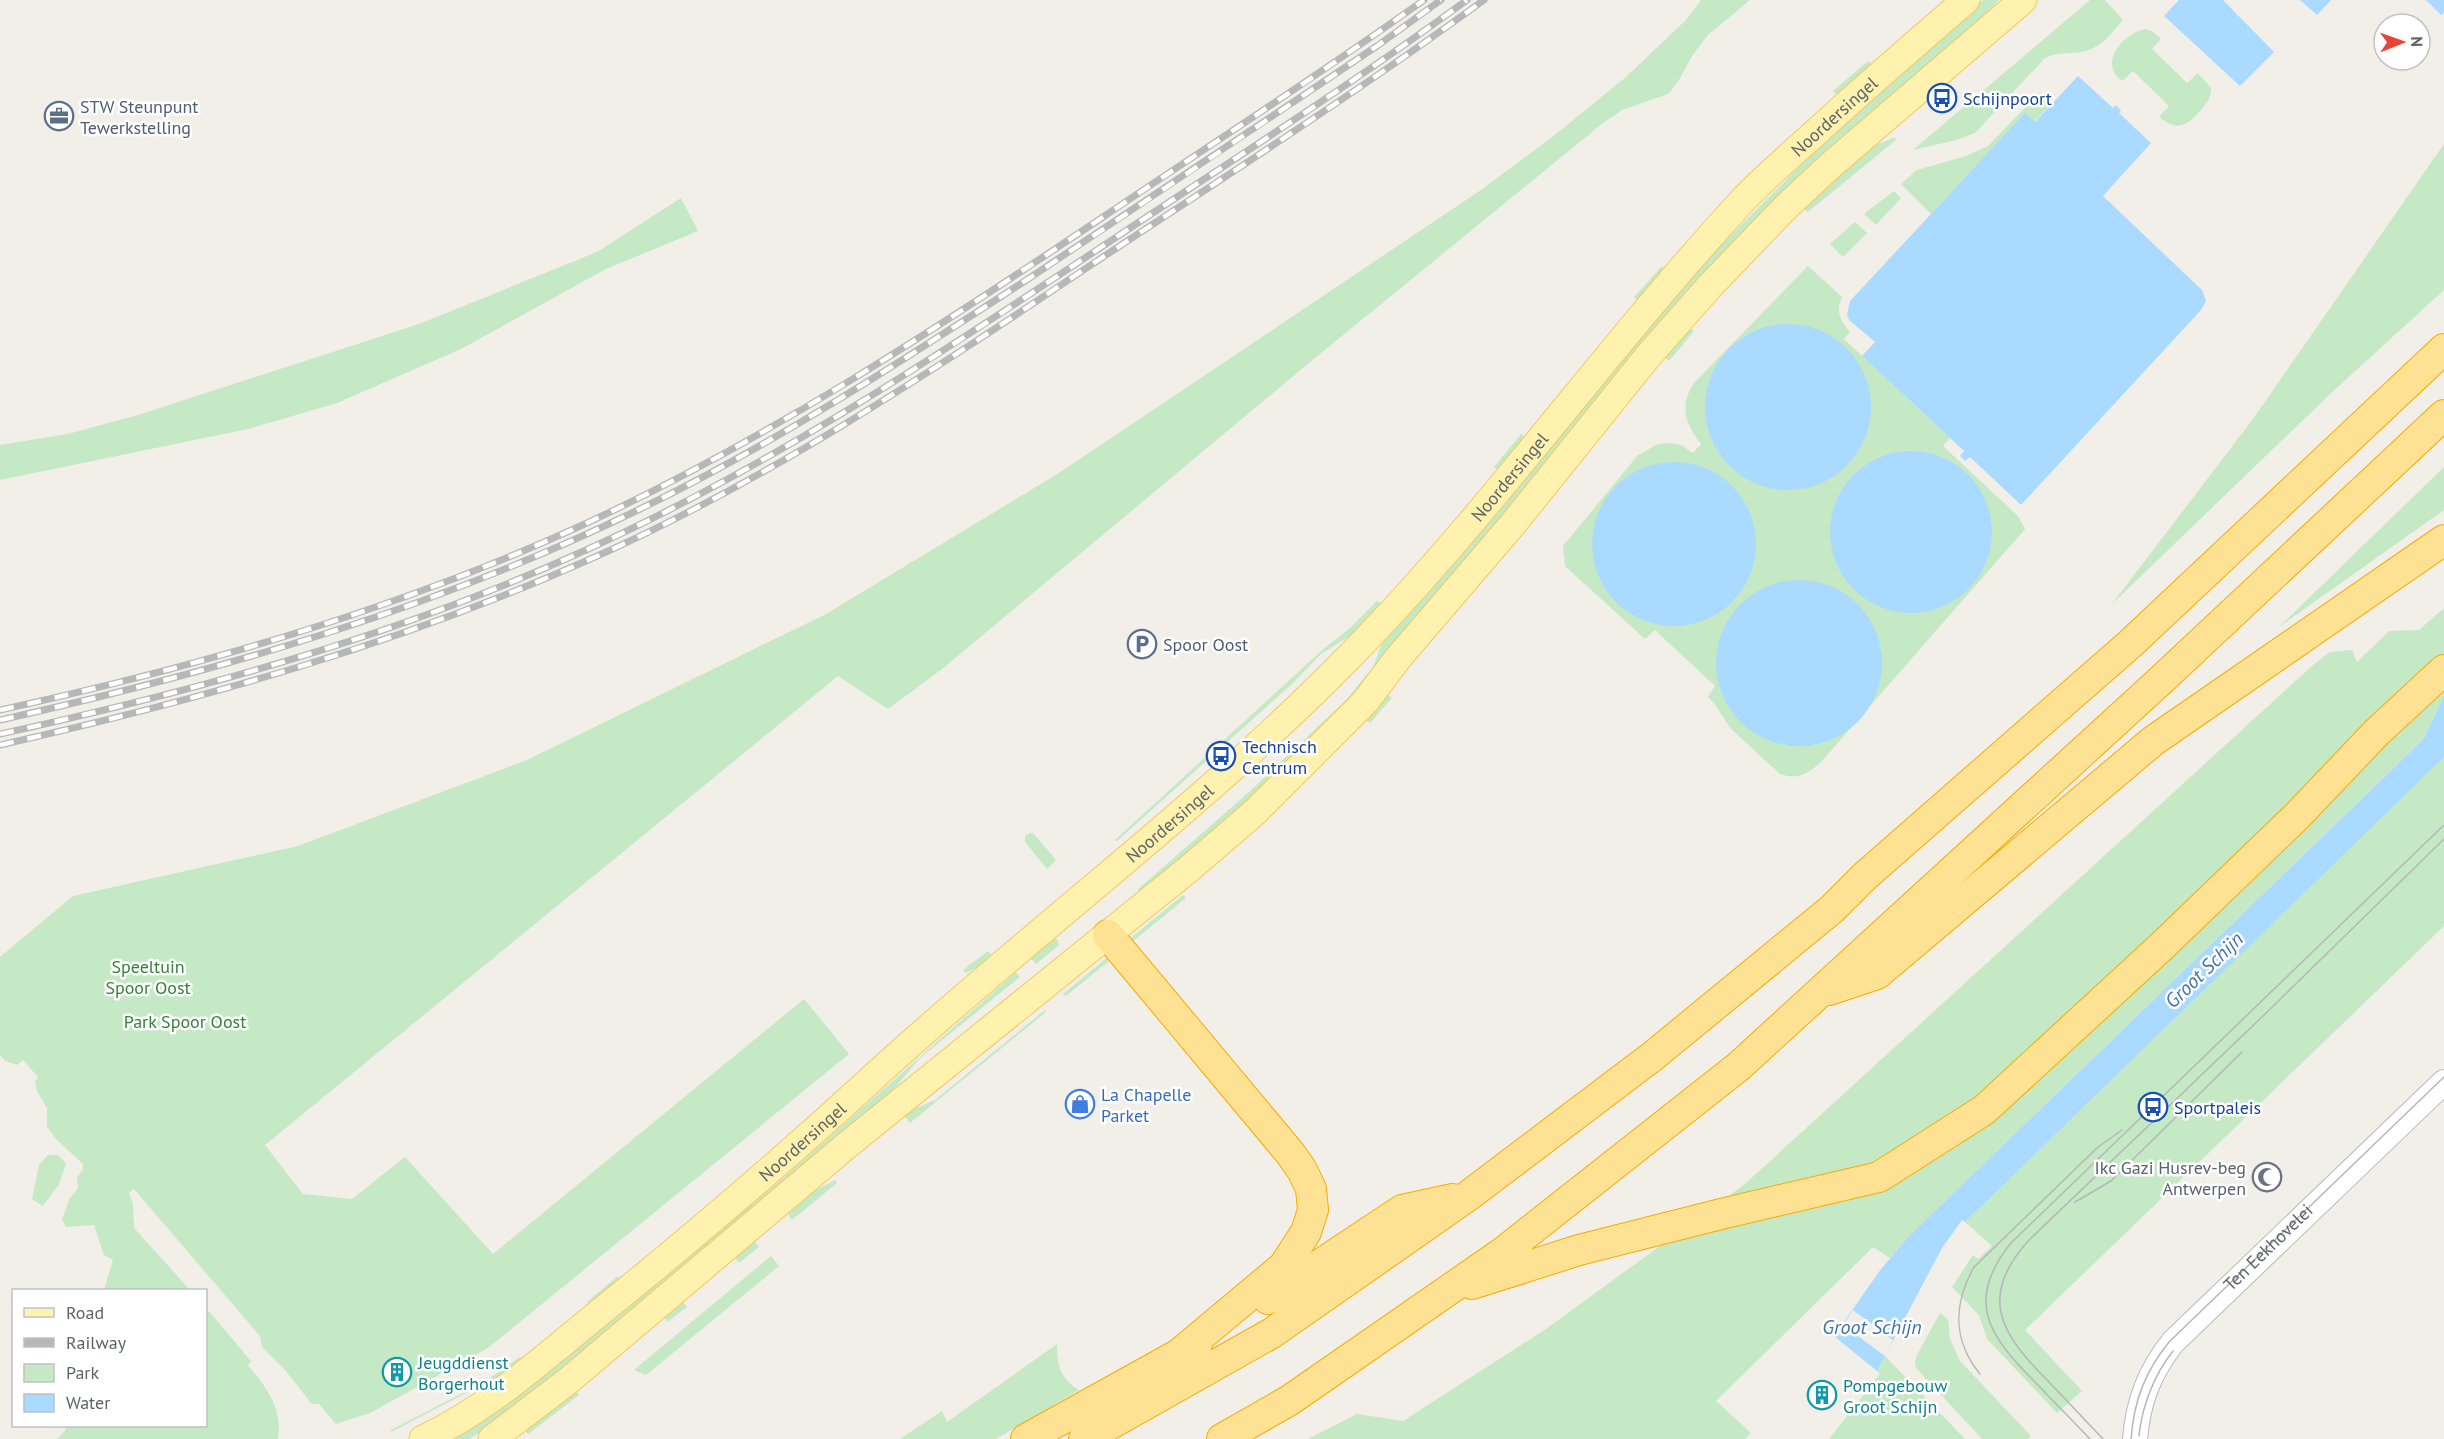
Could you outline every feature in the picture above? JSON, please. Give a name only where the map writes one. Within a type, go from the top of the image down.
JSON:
[{"type":"highway","points":[[1084,1439],[1272,1333],[1468,1196],[1653,1056],[1832,909],[1865,876],[2130,644],[2444,348]]},
{"type":"highway","points":[[1222,1439],[1290,1400],[1502,1253],[1738,1067],[2160,681],[2444,415]]},
{"type":"highway","points":[[1821,992],[1877,974],[2153,741],[2444,540]]},
{"type":"highway","points":[[1443,1293],[1579,1250],[1879,1177],[1984,1110],[2162,946],[2298,814],[2376,733],[2444,670]]},
{"type":"highway","points":[[1108,935],[1290,1153],[1311,1189],[1313,1210],[1306,1232],[1284,1266],[1179,1354]]},
{"type":"highway","points":[[1026,1439],[1179,1354],[1279,1292],[1402,1210],[1468,1196]]},
{"type":"main road","name":"Noordersingel","points":[[423,1439],[479,1407],[546,1357],[661,1263],[832,1116],[926,1030],[1269,736],[1349,657],[1493,496],[1634,323],[1748,194],[1966,0]]},
{"type":"main road","name":"Noordersingel","points":[[492,1439],[568,1381],[846,1146],[1108,935],[1254,813],[1365,702],[1399,657],[1513,524],[1649,355],[1710,286],[1784,209],[1831,165],[2023,0]]},
{"type":"main road","points":[[1078,901],[1108,935]]},
{"type":"street","name":"Ten Eekhovelei","points":[[2135,1439],[2139,1407],[2150,1376],[2173,1342],[2444,1082]]},
{"type":"green space","name":"Park Spoor Oost","points":[[1701,0],[1750,0],[1707,36],[1668,94],[1622,110],[1603,123],[1315,358],[942,669],[888,709],[838,676],[265,1145],[303,1194],[352,1199],[405,1157],[493,1254],[804,999],[849,1054],[488,1348],[370,1413],[336,1424],[319,1404],[312,1404],[285,1370],[262,1347],[260,1336],[134,1189],[129,1193],[133,1204],[134,1228],[189,1289],[104,1289],[113,1260],[104,1255],[94,1225],[66,1227],[62,1219],[70,1198],[78,1188],[77,1177],[83,1170],[83,1164],[56,1139],[47,1127],[47,1108],[37,1091],[35,1081],[38,1077],[23,1060],[17,1065],[5,1061],[0,1055],[0,957],[73,896],[298,846],[527,760],[826,614],[1059,473],[1481,190],[1551,138],[1626,77],[1686,20]]},
{"type":"green space","points":[[1983,0],[1999,0],[1954,44],[1853,131],[1349,702],[1254,797],[1141,891],[1137,890],[1249,792],[1346,700],[1373,667],[1384,638],[1711,255],[1845,121]]},
{"type":"green space","points":[[2090,0],[2105,0],[2123,20],[2096,47],[2086,51],[2057,54],[2045,58],[1975,133],[1957,140],[1913,150]]},
{"type":"green space","points":[[2146,29],[2161,39],[2152,49],[2187,83],[2198,73],[2211,88],[2205,105],[2191,120],[2182,125],[2171,124],[2159,117],[2169,106],[2133,71],[2122,81],[2113,70],[2113,59],[2118,47],[2134,33]]},
{"type":"green space","points":[[1868,61],[1872,65],[1838,96],[1833,91]]},
{"type":"green space","points":[[2040,92],[2052,103],[2034,122],[2025,114],[1931,214],[1901,184],[1917,170],[1966,156],[1988,146]]},
{"type":"green space","points":[[1895,137],[1896,140],[1808,212],[1803,208],[1865,150]]},
{"type":"green space","points":[[2444,144],[2444,290],[2329,395],[2112,604],[2253,419]]},
{"type":"green space","points":[[1894,191],[1901,198],[1876,225],[1864,214]]},
{"type":"green space","points":[[681,198],[698,231],[606,269],[461,349],[337,403],[248,429],[0,480],[0,445],[68,434],[138,415],[419,324],[597,252]]},
{"type":"green space","points":[[1855,222],[1867,233],[1843,257],[1830,244]]},
{"type":"green space","points":[[1662,266],[1666,271],[1638,302],[1634,297]]},
{"type":"green space","points":[[1808,266],[1842,297],[1839,307],[1840,315],[1850,332],[1844,339],[1950,438],[1943,446],[2018,516],[2025,529],[1821,762],[1807,773],[1786,776],[1780,774],[1730,728],[1708,697],[1715,686],[1655,630],[1645,639],[1565,566],[1563,546],[1638,455],[1658,444],[1669,443],[1681,445],[1693,453],[1701,444],[1691,429],[1686,414],[1685,407],[1689,391],[1694,383]]},
{"type":"green space","points":[[1689,328],[1694,331],[1669,361],[1663,356]]},
{"type":"green space","points":[[1521,434],[1526,437],[1499,470],[1494,467]]},
{"type":"green space","points":[[2444,467],[2444,510],[2279,627]]},
{"type":"green space","points":[[1377,601],[1383,605],[1358,631],[1321,654],[1292,684],[1117,841],[1115,840],[1320,652],[1351,627]]},
{"type":"green space","points":[[2444,608],[2444,696],[2424,738],[1908,1237],[1890,1258],[1873,1247],[1716,1401],[1751,1433],[1745,1439],[1308,1439],[1357,1414],[1403,1421],[1546,1329],[1745,1184],[2313,665],[2330,652],[2352,650],[2357,662],[2389,631],[2419,630]]},
{"type":"green space","points":[[1387,694],[1392,698],[1370,723],[1365,719]]},
{"type":"green space","points":[[2444,756],[2444,926],[2025,1330],[2082,1391],[2057,1413],[1987,1339],[1979,1315],[1952,1287],[1973,1255],[1978,1259],[1992,1246],[1965,1222]]},
{"type":"green space","points":[[1030,833],[1034,834],[1056,860],[1047,869],[1025,842],[1025,836]]},
{"type":"green space","points":[[1183,895],[1186,898],[1066,996],[1063,994]]},
{"type":"green space","points":[[1054,938],[1057,939],[1059,945],[1036,964],[1030,957]]},
{"type":"green space","points":[[988,951],[995,958],[966,973],[963,970]]},
{"type":"green space","points":[[1016,972],[1020,977],[920,1058],[893,1090],[668,1284],[496,1423],[469,1439],[449,1439],[663,1278],[782,1179]]},
{"type":"green space","points":[[1045,1010],[1046,1012],[910,1123],[904,1115],[907,1112],[935,1100]]},
{"type":"green space","points":[[48,1155],[58,1155],[66,1164],[59,1184],[43,1206],[32,1199],[39,1165]]},
{"type":"green space","points":[[835,1180],[837,1183],[792,1220],[787,1212],[805,1196]]},
{"type":"green space","points":[[754,1241],[759,1247],[739,1263],[735,1257]]},
{"type":"green space","points":[[771,1256],[779,1266],[646,1375],[634,1370]]},
{"type":"green space","points":[[618,1276],[621,1281],[591,1307],[587,1302]]},
{"type":"green space","points":[[683,1302],[687,1307],[667,1322],[664,1317]]},
{"type":"green space","points":[[207,1309],[251,1361],[248,1366],[272,1399],[279,1428],[278,1439],[57,1439],[66,1427],[207,1427]]},
{"type":"green space","points":[[1940,1313],[1948,1319],[1950,1339],[1960,1361],[2031,1436],[2028,1439],[1982,1439],[1916,1368],[1917,1355]]},
{"type":"green space","points":[[1057,1344],[1061,1371],[1079,1390],[996,1439],[900,1439],[942,1411],[947,1422]]},
{"type":"green space","points":[[1885,1356],[1965,1439],[1829,1439],[1880,1374],[1877,1371]]},
{"type":"green space","points":[[520,1357],[524,1362],[484,1388],[466,1393],[391,1432],[484,1382]]},
{"type":"green space","points":[[576,1391],[579,1395],[528,1434],[525,1429]]},
{"type":"water","points":[[2179,0],[2223,0],[2274,52],[2240,86],[2164,16]]},
{"type":"water","points":[[2300,0],[2331,0],[2317,15]]},
{"type":"water","points":[[2426,0],[2444,0],[2444,12],[2441,15]]},
{"type":"water","points":[[2078,76],[2113,108],[2116,105],[2121,110],[2119,113],[2151,143],[2103,196],[2202,290],[2206,301],[2201,310],[2021,505],[1970,457],[1965,461],[1960,456],[1964,451],[1862,356],[1875,342],[1849,320],[1847,314],[1850,301],[2025,113],[2035,122]]},
{"type":"water","points":[[1788,324],[1820,330],[1847,348],[1865,375],[1871,407],[1865,439],[1847,466],[1820,484],[1788,490],[1756,484],[1729,466],[1711,439],[1705,407],[1711,375],[1729,348],[1756,330]]},
{"type":"water","points":[[1911,451],[1927,452],[1942,457],[1969,474],[1986,501],[1991,516],[1991,548],[1986,563],[1969,590],[1942,607],[1927,612],[1911,613],[1895,612],[1880,607],[1853,590],[1836,563],[1831,548],[1830,532],[1831,516],[1836,501],[1853,474],[1880,457],[1895,452]]},
{"type":"water","points":[[1674,462],[1705,468],[1732,486],[1750,513],[1756,544],[1750,575],[1732,602],[1705,620],[1674,626],[1643,620],[1616,602],[1598,575],[1592,544],[1598,513],[1616,486],[1643,468]]},
{"type":"water","points":[[1799,580],[1815,581],[1831,586],[1858,604],[1876,631],[1881,647],[1881,679],[1876,695],[1858,722],[1831,740],[1815,745],[1799,746],[1783,745],[1767,740],[1740,722],[1722,695],[1717,679],[1716,663],[1717,647],[1722,631],[1740,604],[1767,586],[1783,581]]},
{"type":"water","name":"Groot Schijn","points":[[2444,696],[2444,756],[2442,759],[1965,1222],[1962,1220],[1942,1248],[1877,1371],[1834,1336],[1881,1269],[1908,1237],[2424,738]]},
{"type":"pier","points":[[1853,1310],[1893,1340],[1885,1356],[1843,1325]]},
{"type":"tram line","points":[[2090,1439],[2019,1365],[1995,1333],[1988,1317],[1986,1300],[1988,1283],[1997,1264],[2011,1243],[2444,825]]},
{"type":"tram line","points":[[2103,1439],[2032,1364],[2018,1348],[2008,1331],[2002,1315],[2000,1298],[2003,1280],[2013,1261],[2029,1240],[2444,839]]},
{"type":"tram line","points":[[2075,1202],[2111,1181],[2242,1052]]},
{"type":"tram line","points":[[2131,1439],[2142,1387],[2153,1364],[2169,1342],[2444,1077]]},
{"type":"tram line","points":[[1980,1374],[1965,1349],[1959,1322],[1962,1295],[1974,1267],[2098,1147],[2122,1130]]},
{"type":"tram line","points":[[2139,1436],[2150,1391],[2173,1351]]},
{"type":"railway","points":[[0,710],[147,675],[365,611],[507,558],[645,495],[780,422],[911,343],[1264,110],[1424,0]]},
{"type":"railway","points":[[0,720],[246,658],[406,606],[485,577],[563,544],[691,484],[838,400],[1028,279],[1377,46],[1441,0]]},
{"type":"railway","points":[[0,734],[150,699],[371,634],[515,581],[655,517],[788,445],[918,367],[1290,123],[1467,0]]},
{"type":"railway","points":[[0,745],[224,689],[371,644],[515,591],[654,530],[785,459],[913,382],[1294,132],[1484,0]]},
{"type":"place","name":"Schijnpoort","points":[[1942,98]]},
{"type":"place","name":"STW Steunpunt Tewerkstelling","points":[[59,116]]},
{"type":"place","name":"Spoor Oost","points":[[1142,644]]},
{"type":"place","name":"Technisch Centrum","points":[[1221,756]]},
{"type":"place","name":"La Chapelle Parket","points":[[1080,1104]]},
{"type":"place","name":"Sportpaleis","points":[[2153,1107]]},
{"type":"place","name":"Ikc Gazi Husrev-beg Antwerpen","points":[[2267,1177]]},
{"type":"place","name":"Jeugddienst Borgerhout","points":[[397,1372]]},
{"type":"place","name":"Pompgebouw Groot Schijn","points":[[1822,1395]]},
{"type":"park label","name":"Speeltuin Spoor Oost","points":[[148,976]]}]
